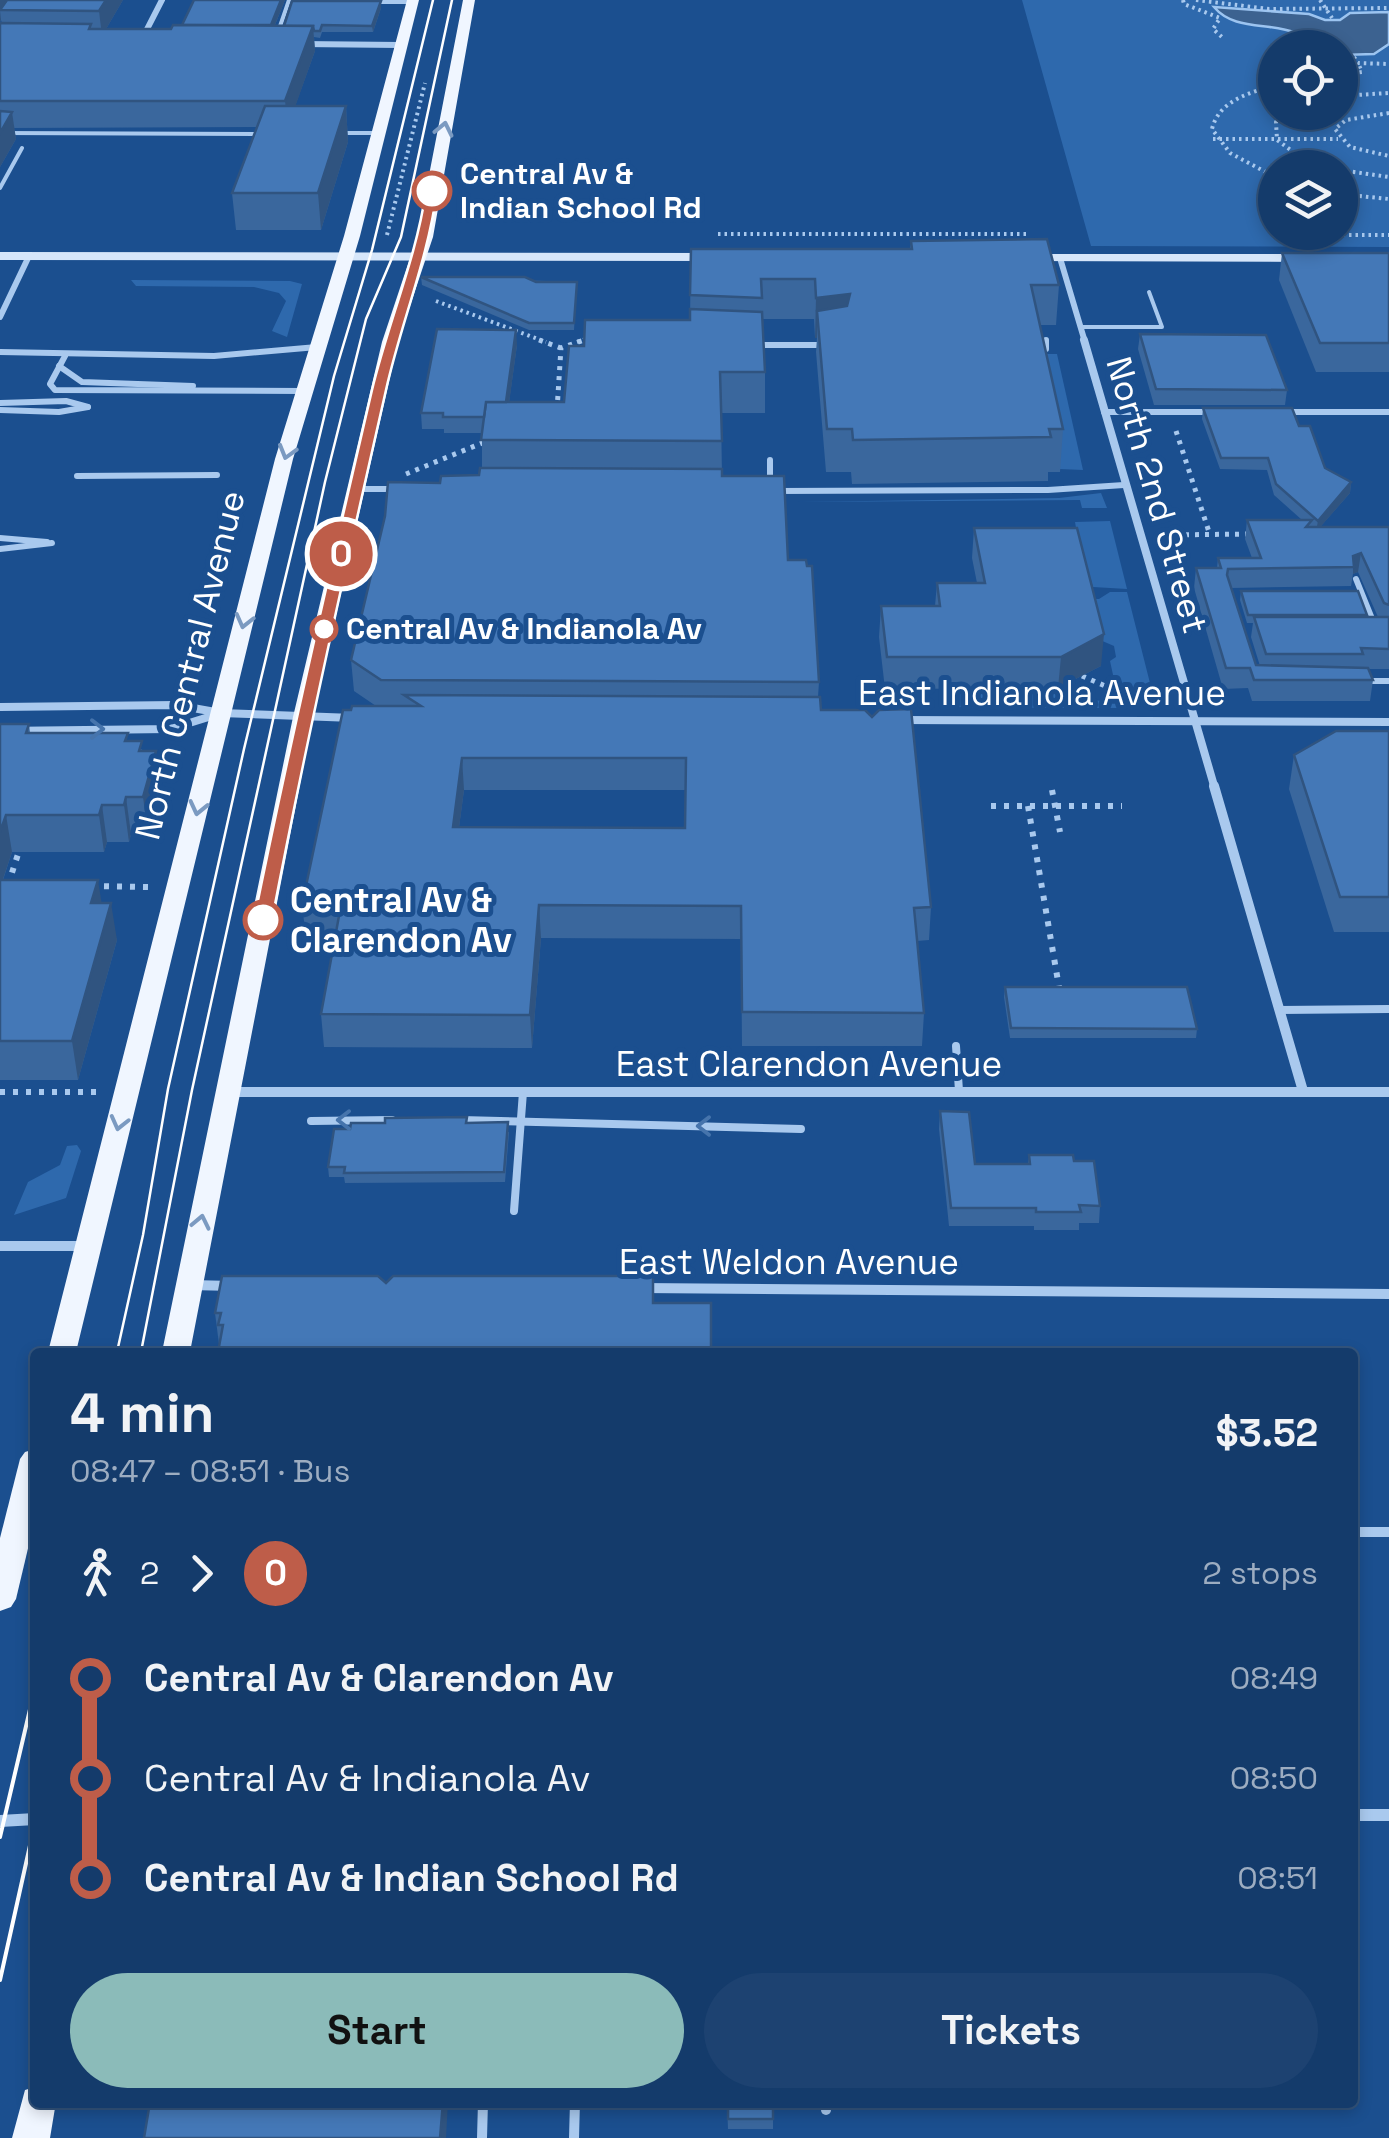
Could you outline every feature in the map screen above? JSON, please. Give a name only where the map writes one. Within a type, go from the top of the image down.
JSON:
[{"type":"main road","points":[[177,1348],[303,717],[390,342],[419,259],[469,0]]},
{"type":"main road","name":"North Central Avenue","points":[[63,1348],[304,391],[345,258],[412,1]]},
{"type":"main road","points":[[0,256],[724,257]]},
{"type":"main road","points":[[1021,258],[1331,258]]},
{"type":"main road","points":[[0,1599],[30,1479]]},
{"type":"main road","points":[[31,2138],[37,2108]]},
{"type":"street","points":[[141,42],[162,0]]},
{"type":"street","points":[[128,42],[160,42]]},
{"type":"street","points":[[291,44],[400,45]]},
{"type":"street","points":[[0,317],[29,256]]},
{"type":"street","name":"North 2nd Street","points":[[1060,258],[1304,1092]]},
{"type":"street","points":[[0,707],[176,705],[221,713],[362,718]]},
{"type":"street","points":[[0,731],[170,729],[221,713]]},
{"type":"street","name":"East Indianola Avenue","points":[[888,720],[1389,722]]},
{"type":"street","name":"East Clarendon Avenue","points":[[229,1092],[1389,1092]]},
{"type":"street","points":[[0,1246],[89,1246]]},
{"type":"street","points":[[188,1285],[248,1286]]},
{"type":"street","name":"East Weldon Avenue","points":[[621,1288],[1389,1294]]},
{"type":"street","points":[[1358,1815],[1389,1815]]},
{"type":"street","points":[[0,1822],[30,1819]]},
{"type":"lane","points":[[274,44],[288,1],[306,2]]},
{"type":"lane","points":[[362,2],[412,1]]},
{"type":"lane","points":[[0,132],[272,134]]},
{"type":"lane","points":[[324,134],[378,134]]},
{"type":"lane","points":[[0,188],[22,148]]},
{"type":"lane","points":[[1080,327],[1162,327],[1149,292]]},
{"type":"lane","points":[[1046,339],[1046,349]]},
{"type":"lane","points":[[739,346],[830,345]]},
{"type":"lane","points":[[0,352],[237,356],[317,347]]},
{"type":"lane","points":[[65,356],[50,384],[62,391],[304,391]]},
{"type":"lane","points":[[59,366],[74,380],[93,384],[263,387],[282,391]]},
{"type":"lane","points":[[66,401],[88,407],[59,412],[0,407],[66,401]]},
{"type":"lane","points":[[1104,412],[1214,412]]},
{"type":"lane","points":[[1272,412],[1389,412]]},
{"type":"lane","points":[[770,460],[770,490],[1124,486]]},
{"type":"lane","points":[[77,476],[216,475]]},
{"type":"lane","points":[[356,488],[411,489]]},
{"type":"lane","points":[[0,538],[52,543],[26,550],[0,549]]},
{"type":"lane","points":[[1356,579],[1376,630]]},
{"type":"lane","points":[[1343,593],[1362,593]]},
{"type":"lane","points":[[1357,630],[1388,630]]},
{"type":"lane","points":[[1352,681],[1389,682]]},
{"type":"lane","points":[[1279,1010],[1389,1009]]},
{"type":"lane","points":[[956,1046],[959,1092]]},
{"type":"lane","points":[[514,1211],[522,1092]]},
{"type":"lane","points":[[311,1120],[406,1120]]},
{"type":"lane","points":[[445,1120],[802,1129]]},
{"type":"lane","points":[[1358,1532],[1389,1532]]},
{"type":"lane","points":[[482,2138],[484,2108]]},
{"type":"lane","points":[[574,2138],[575,2108]]},
{"type":"path","points":[[1183,0],[1184,4],[1220,18],[1213,30],[1223,38]]},
{"type":"path","points":[[1196,0],[1270,9],[1389,8]]},
{"type":"path","points":[[1322,1],[1332,18]]},
{"type":"path","points":[[1358,73],[1362,72],[1358,63],[1389,64]]},
{"type":"path","points":[[386,236],[423,92]]},
{"type":"path","points":[[1213,140],[1214,121],[1225,105],[1258,92]]},
{"type":"path","points":[[1358,95],[1389,93]]},
{"type":"path","points":[[1338,139],[1335,130],[1346,120],[1389,113]]},
{"type":"path","points":[[1276,130],[1277,140]]},
{"type":"path","points":[[1213,140],[1338,139],[1353,149],[1389,156]]},
{"type":"path","points":[[1213,140],[1258,169]]},
{"type":"path","points":[[1277,140],[1291,150]]},
{"type":"path","points":[[1358,173],[1389,177]]},
{"type":"path","points":[[1358,195],[1389,198]]},
{"type":"path","points":[[709,234],[1026,234]]},
{"type":"path","points":[[436,301],[561,348],[604,332]]},
{"type":"path","points":[[556,413],[561,348]]},
{"type":"path","points":[[1185,422],[1175,429],[1210,534]]},
{"type":"path","points":[[468,450],[470,432]]},
{"type":"path","points":[[391,481],[494,439]]},
{"type":"path","points":[[1165,534],[1268,534]]},
{"type":"path","points":[[1082,676],[1134,698]]},
{"type":"path","points":[[1052,790],[1060,832]]},
{"type":"path","points":[[991,806],[1122,806]]},
{"type":"path","points":[[1028,806],[1061,993],[1044,993]]},
{"type":"path","points":[[4,897],[25,832]]},
{"type":"path","points":[[8,885],[26,886]]},
{"type":"path","points":[[81,886],[153,887]]},
{"type":"path","points":[[0,1092],[96,1092]]},
{"type":"shaded area","points":[[1022,0],[1389,0],[1389,247],[1358,247],[1358,150],[1258,150],[1258,247],[1091,246]]},
{"type":"shaded area","points":[[1214,7],[1309,14],[1325,20],[1340,20],[1350,13],[1389,12],[1389,44],[1374,54],[1358,54],[1358,30],[1286,30],[1242,23]]},
{"type":"shaded area","points":[[131,280],[302,284],[287,337],[272,331],[286,301],[279,293],[254,287],[136,286]]},
{"type":"shaded area","points":[[1027,354],[1057,354],[1083,470],[1059,469]]},
{"type":"shaded area","points":[[1101,493],[1107,508],[1082,508],[1080,500],[798,502],[1059,498]]},
{"type":"shaded area","points":[[1110,521],[1127,589],[1093,587],[1091,580],[1085,580],[1075,522]]},
{"type":"shaded area","points":[[1110,592],[1127,592],[1153,695],[1149,703],[1115,684],[1110,661],[1116,657],[1114,646],[1100,640],[1091,599]]},
{"type":"shaded area","points":[[942,692],[1060,692],[1086,700],[1126,702],[1127,708],[944,707]]},
{"type":"shaded area","points":[[77,1145],[81,1151],[66,1198],[14,1215],[28,1182],[60,1165],[67,1146]]},
{"type":"building","points":[[7,0],[106,0],[99,11],[0,10]]},
{"type":"building","points":[[194,0],[281,0],[271,25],[182,25]]},
{"type":"building","points":[[292,1],[381,1],[372,26],[322,25],[320,31],[314,31],[313,26],[284,26]]},
{"type":"building","points":[[0,23],[91,24],[89,29],[313,26],[285,101],[0,101]]},
{"type":"building","points":[[265,106],[346,106],[318,193],[232,193]]},
{"type":"building","points":[[0,111],[12,112],[0,133]]},
{"type":"building","points":[[1047,239],[1059,285],[1031,285],[1063,429],[1049,429],[1051,437],[853,440],[852,429],[827,429],[817,311],[847,306],[850,294],[816,298],[815,279],[761,279],[762,298],[690,295],[691,249],[912,249],[911,241]]},
{"type":"building","points":[[1282,253],[1389,253],[1389,343],[1320,343]]},
{"type":"building","points":[[421,277],[525,277],[536,282],[577,282],[574,323],[529,323]]},
{"type":"building","points":[[690,309],[762,312],[765,372],[720,372],[722,441],[481,440],[486,402],[564,402],[569,346],[584,346],[585,320],[690,320]]},
{"type":"building","points":[[437,329],[516,330],[506,402],[486,402],[484,417],[421,413]]},
{"type":"building","points":[[1140,334],[1266,335],[1287,390],[1156,389]]},
{"type":"building","points":[[1203,408],[1292,408],[1299,426],[1310,426],[1325,468],[1351,482],[1318,521],[1276,484],[1268,458],[1221,458]]},
{"type":"building","points":[[480,468],[722,469],[722,476],[784,476],[788,560],[806,560],[807,566],[812,566],[819,682],[381,680],[351,660],[385,516],[388,482],[440,483],[441,476],[479,475]]},
{"type":"building","points":[[1247,520],[1312,520],[1306,527],[1389,527],[1389,605],[1384,603],[1361,553],[1353,556],[1354,567],[1228,569],[1227,575],[1256,665],[1368,668],[1373,680],[1254,680],[1250,668],[1226,668],[1196,568],[1221,568],[1218,558],[1261,558]]},
{"type":"building","points":[[974,528],[1077,528],[1104,634],[1061,657],[887,657],[881,606],[940,606],[937,583],[985,583]]},
{"type":"building","points":[[1241,591],[1358,591],[1367,615],[1248,615]]},
{"type":"building","points":[[1254,617],[1389,617],[1389,649],[1361,648],[1363,654],[1266,654]]},
{"type":"building","points":[[404,695],[820,697],[821,710],[865,710],[872,717],[879,710],[911,709],[931,907],[914,908],[924,1013],[742,1012],[741,906],[539,905],[530,1015],[321,1014],[341,905],[302,905],[343,710],[351,710],[352,706],[421,706]],"holes":[[[462,758],[686,758],[685,828],[453,827]]]},
{"type":"building","points":[[0,724],[29,724],[26,733],[128,733],[125,741],[142,741],[139,751],[156,751],[143,797],[126,797],[124,805],[102,805],[99,815],[6,815],[0,832]]},
{"type":"building","points":[[1336,731],[1389,731],[1389,897],[1340,897],[1294,755]]},
{"type":"building","points":[[0,880],[98,880],[91,903],[111,903],[72,1041],[0,1041]]},
{"type":"building","points":[[1005,987],[1187,987],[1197,1029],[1011,1028]]},
{"type":"building","points":[[940,1111],[969,1112],[975,1164],[1030,1164],[1029,1155],[1073,1155],[1074,1161],[1094,1161],[1100,1206],[1079,1205],[1081,1212],[951,1208]]},
{"type":"building","points":[[467,1117],[466,1123],[508,1122],[504,1172],[344,1173],[345,1167],[328,1167],[334,1129],[350,1129],[351,1123],[385,1123],[385,1118]]},
{"type":"building","points":[[222,1276],[378,1276],[386,1283],[393,1276],[653,1276],[653,1303],[711,1303],[711,1348],[219,1348],[223,1325],[218,1325],[221,1313],[215,1313]]},
{"type":"building","points":[[149,2108],[442,2108],[440,2138],[144,2138]]},
{"type":"building","points":[[728,2108],[773,2108],[773,2119],[728,2119]]},
{"type":"tram line","points":[[118,1348],[143,1235],[168,1089],[244,749],[334,376],[372,250],[433,0]]},
{"type":"tram line","points":[[142,1348],[192,1090],[325,482],[366,319],[401,237],[452,0]]},
{"type":"tram line","points":[[0,1837],[30,1709]]},
{"type":"tram line","points":[[0,1980],[30,1845]]},
{"type":"bus line","name":"0","points":[[263,920],[303,717],[390,342],[412,284],[432,191]]},
{"type":"place","name":"Central Av & Indian School Rd","points":[[432,191]]},
{"type":"place","name":"Central Av & Indianola Av","points":[[324,629]]},
{"type":"place","name":"Central Av & Clarendon Av","points":[[263,920]]}]
